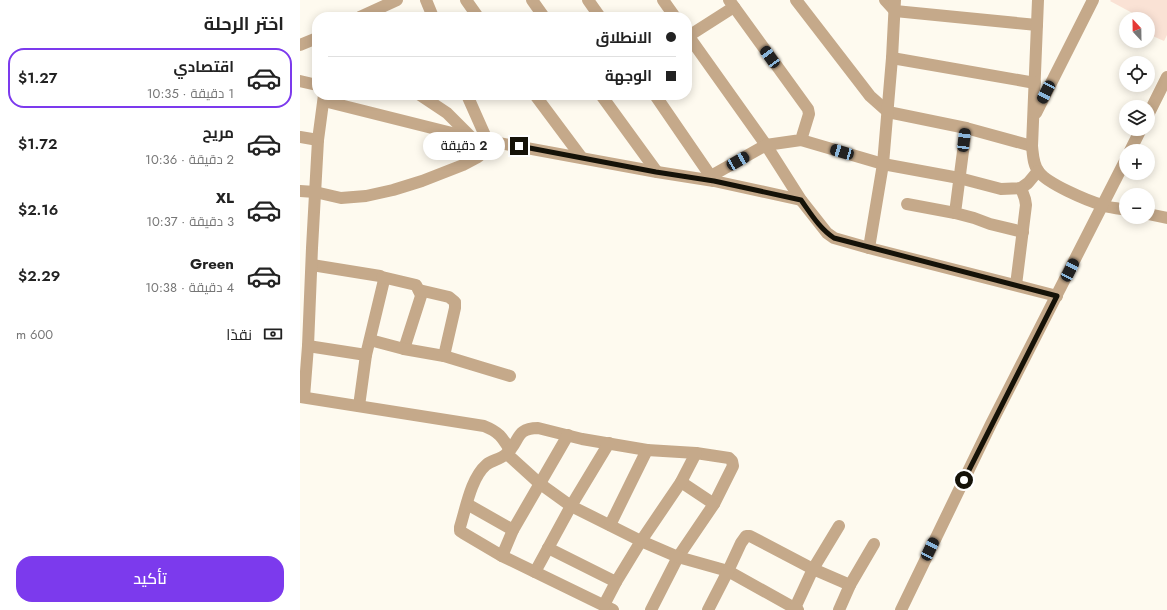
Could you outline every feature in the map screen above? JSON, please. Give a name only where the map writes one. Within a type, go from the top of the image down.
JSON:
[{"type":"street","points":[[371,12],[397,0]]},
{"type":"street","points":[[426,0],[431,12]]},
{"type":"street","points":[[466,0],[474,12]]},
{"type":"street","points":[[532,0],[540,12]]},
{"type":"street","points":[[588,0],[596,12]]},
{"type":"street","points":[[663,0],[671,12]]},
{"type":"street","points":[[796,0],[870,96],[888,112],[966,128],[1032,146]]},
{"type":"street","points":[[885,0],[895,6],[1037,25]]},
{"type":"street","points":[[1038,0],[1032,146],[1034,161],[1038,171],[1046,179],[1057,186],[1102,206],[1119,209]]},
{"type":"street","points":[[1033,118],[1093,0]]},
{"type":"street","points":[[692,32],[732,4],[808,109],[809,114],[800,140]]},
{"type":"street","points":[[869,248],[883,164],[895,6]]},
{"type":"street","points":[[300,45],[312,40]]},
{"type":"street","points":[[692,43],[766,145],[801,200],[826,233],[834,238],[869,248],[1057,296]]},
{"type":"street","points":[[892,58],[1035,83]]},
{"type":"street","points":[[1155,101],[1167,77]]},
{"type":"street","points":[[300,81],[312,84]]},
{"type":"street","points":[[324,100],[318,140],[315,192],[306,247],[312,266],[308,346],[302,397],[484,426],[495,431],[501,436],[508,452],[540,483],[571,506],[641,541],[678,557],[728,571],[795,610],[813,569],[839,526]]},
{"type":"street","points":[[331,100],[472,138],[656,172],[713,179],[801,200]]},
{"type":"street","points":[[428,100],[447,113],[472,138]]},
{"type":"street","points":[[300,191],[315,192],[341,198],[366,196],[393,190],[463,166],[484,152],[487,140],[469,100]]},
{"type":"street","points":[[539,100],[582,158]]},
{"type":"street","points":[[604,100],[656,172]]},
{"type":"street","points":[[658,100],[713,179]]},
{"type":"street","points":[[956,213],[966,128]]},
{"type":"street","points":[[300,137],[318,140]]},
{"type":"street","points":[[713,179],[766,145],[800,140],[883,164],[959,178],[1001,189],[1021,188],[1028,183],[1038,171]]},
{"type":"street","points":[[901,610],[992,424],[1119,173]]},
{"type":"street","points":[[1016,285],[1023,232],[1025,199],[1021,188]]},
{"type":"street","points":[[907,204],[956,213],[990,224],[1023,232]]},
{"type":"street","points":[[1155,215],[1167,218]]},
{"type":"street","points":[[312,266],[380,276],[416,285],[420,296],[404,349]]},
{"type":"street","points":[[359,406],[366,355],[384,283],[382,277]]},
{"type":"street","points":[[419,290],[449,297],[455,302],[444,356]]},
{"type":"street","points":[[370,340],[404,349],[444,356],[510,376]]},
{"type":"street","points":[[308,346],[366,355]]},
{"type":"street","points":[[651,610],[678,557],[714,504],[733,466],[732,461],[729,458],[696,453],[647,450],[538,428],[531,428],[524,431],[508,452],[484,467],[474,484],[460,527],[460,531],[502,556],[608,608],[616,582],[641,541],[681,482],[696,453]]},
{"type":"street","points":[[502,556],[513,530],[568,435]]},
{"type":"street","points":[[535,572],[571,506],[609,443]]},
{"type":"street","points":[[610,525],[647,450]]},
{"type":"street","points":[[681,482],[714,504]]},
{"type":"street","points":[[467,504],[513,530]]},
{"type":"street","points":[[708,610],[743,538],[750,536],[813,569],[850,585]]},
{"type":"street","points":[[839,610],[850,585],[874,544]]},
{"type":"street","points":[[548,548],[616,582]]},
{"type":"shaded area","points":[[1167,0],[1167,35],[1164,41],[1155,37],[1155,12],[1131,12],[1110,1]]},
{"type":"route","points":[[519,146],[656,172],[714,181],[801,200],[826,233],[834,238],[1057,296],[964,480]]}]
